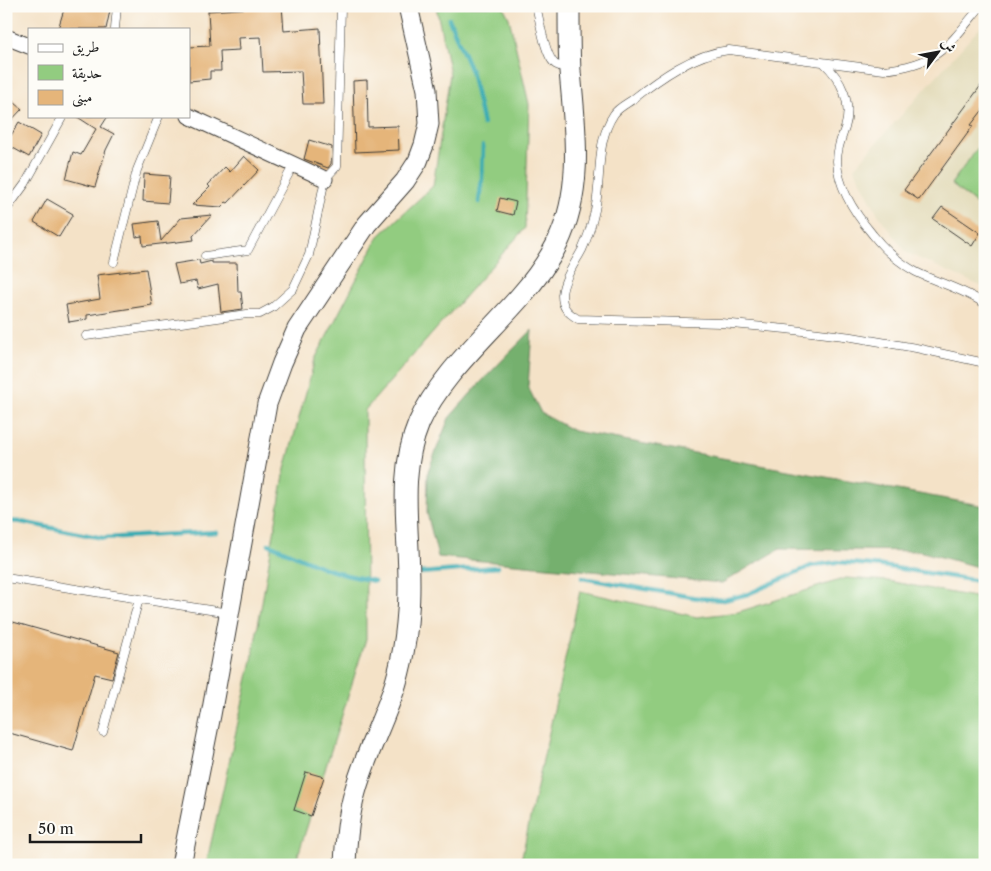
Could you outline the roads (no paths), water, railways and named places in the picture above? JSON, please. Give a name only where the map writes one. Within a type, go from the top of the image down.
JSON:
[{"type":"main road","points":[[345,865],[348,822],[355,791],[389,703],[405,638],[409,609],[406,494],[412,446],[423,415],[439,389],[522,295],[548,258],[557,243],[572,199],[576,164],[576,141],[570,68],[569,6]]},
{"type":"street","points":[[181,865],[230,614],[267,404],[297,329],[367,224],[405,181],[418,161],[430,124],[426,90],[408,6]]},
{"type":"street","points":[[6,37],[28,46]]},
{"type":"street","points":[[190,116],[325,179]]},
{"type":"lane","points":[[116,28],[117,6]]},
{"type":"lane","points":[[86,336],[247,314],[260,314],[273,307],[293,289],[309,255],[325,179],[337,166],[341,6]]},
{"type":"lane","points":[[536,6],[549,55],[554,63],[561,67],[570,68]]},
{"type":"lane","points":[[981,6],[954,39],[938,54],[905,68],[884,70],[729,50],[717,52],[679,68],[655,82],[615,112],[610,122],[602,144],[599,193],[595,211],[583,247],[562,294],[564,307],[569,314],[578,319],[721,323],[786,329],[907,346],[985,363]]},
{"type":"lane","points":[[824,62],[836,76],[844,93],[847,116],[838,148],[838,168],[848,196],[862,220],[886,248],[914,271],[985,304]]},
{"type":"lane","points":[[9,206],[26,184],[62,118]]},
{"type":"lane","points":[[114,262],[137,170],[158,118]]},
{"type":"lane","points":[[205,256],[248,250],[294,164]]},
{"type":"lane","points":[[6,578],[230,614]]},
{"type":"lane","points":[[103,732],[139,599]]},
{"type":"waterway","points":[[449,19],[471,71],[483,124]]},
{"type":"waterway","points":[[479,202],[483,146]]},
{"type":"waterway","points":[[6,521],[21,522],[103,538],[217,532]]},
{"type":"waterway","points":[[269,544],[324,568],[374,581]]},
{"type":"waterway","points":[[582,578],[698,598],[724,600],[748,594],[811,566],[837,562],[882,566],[985,582]]},
{"type":"waterway","points":[[420,573],[498,567]]}]
